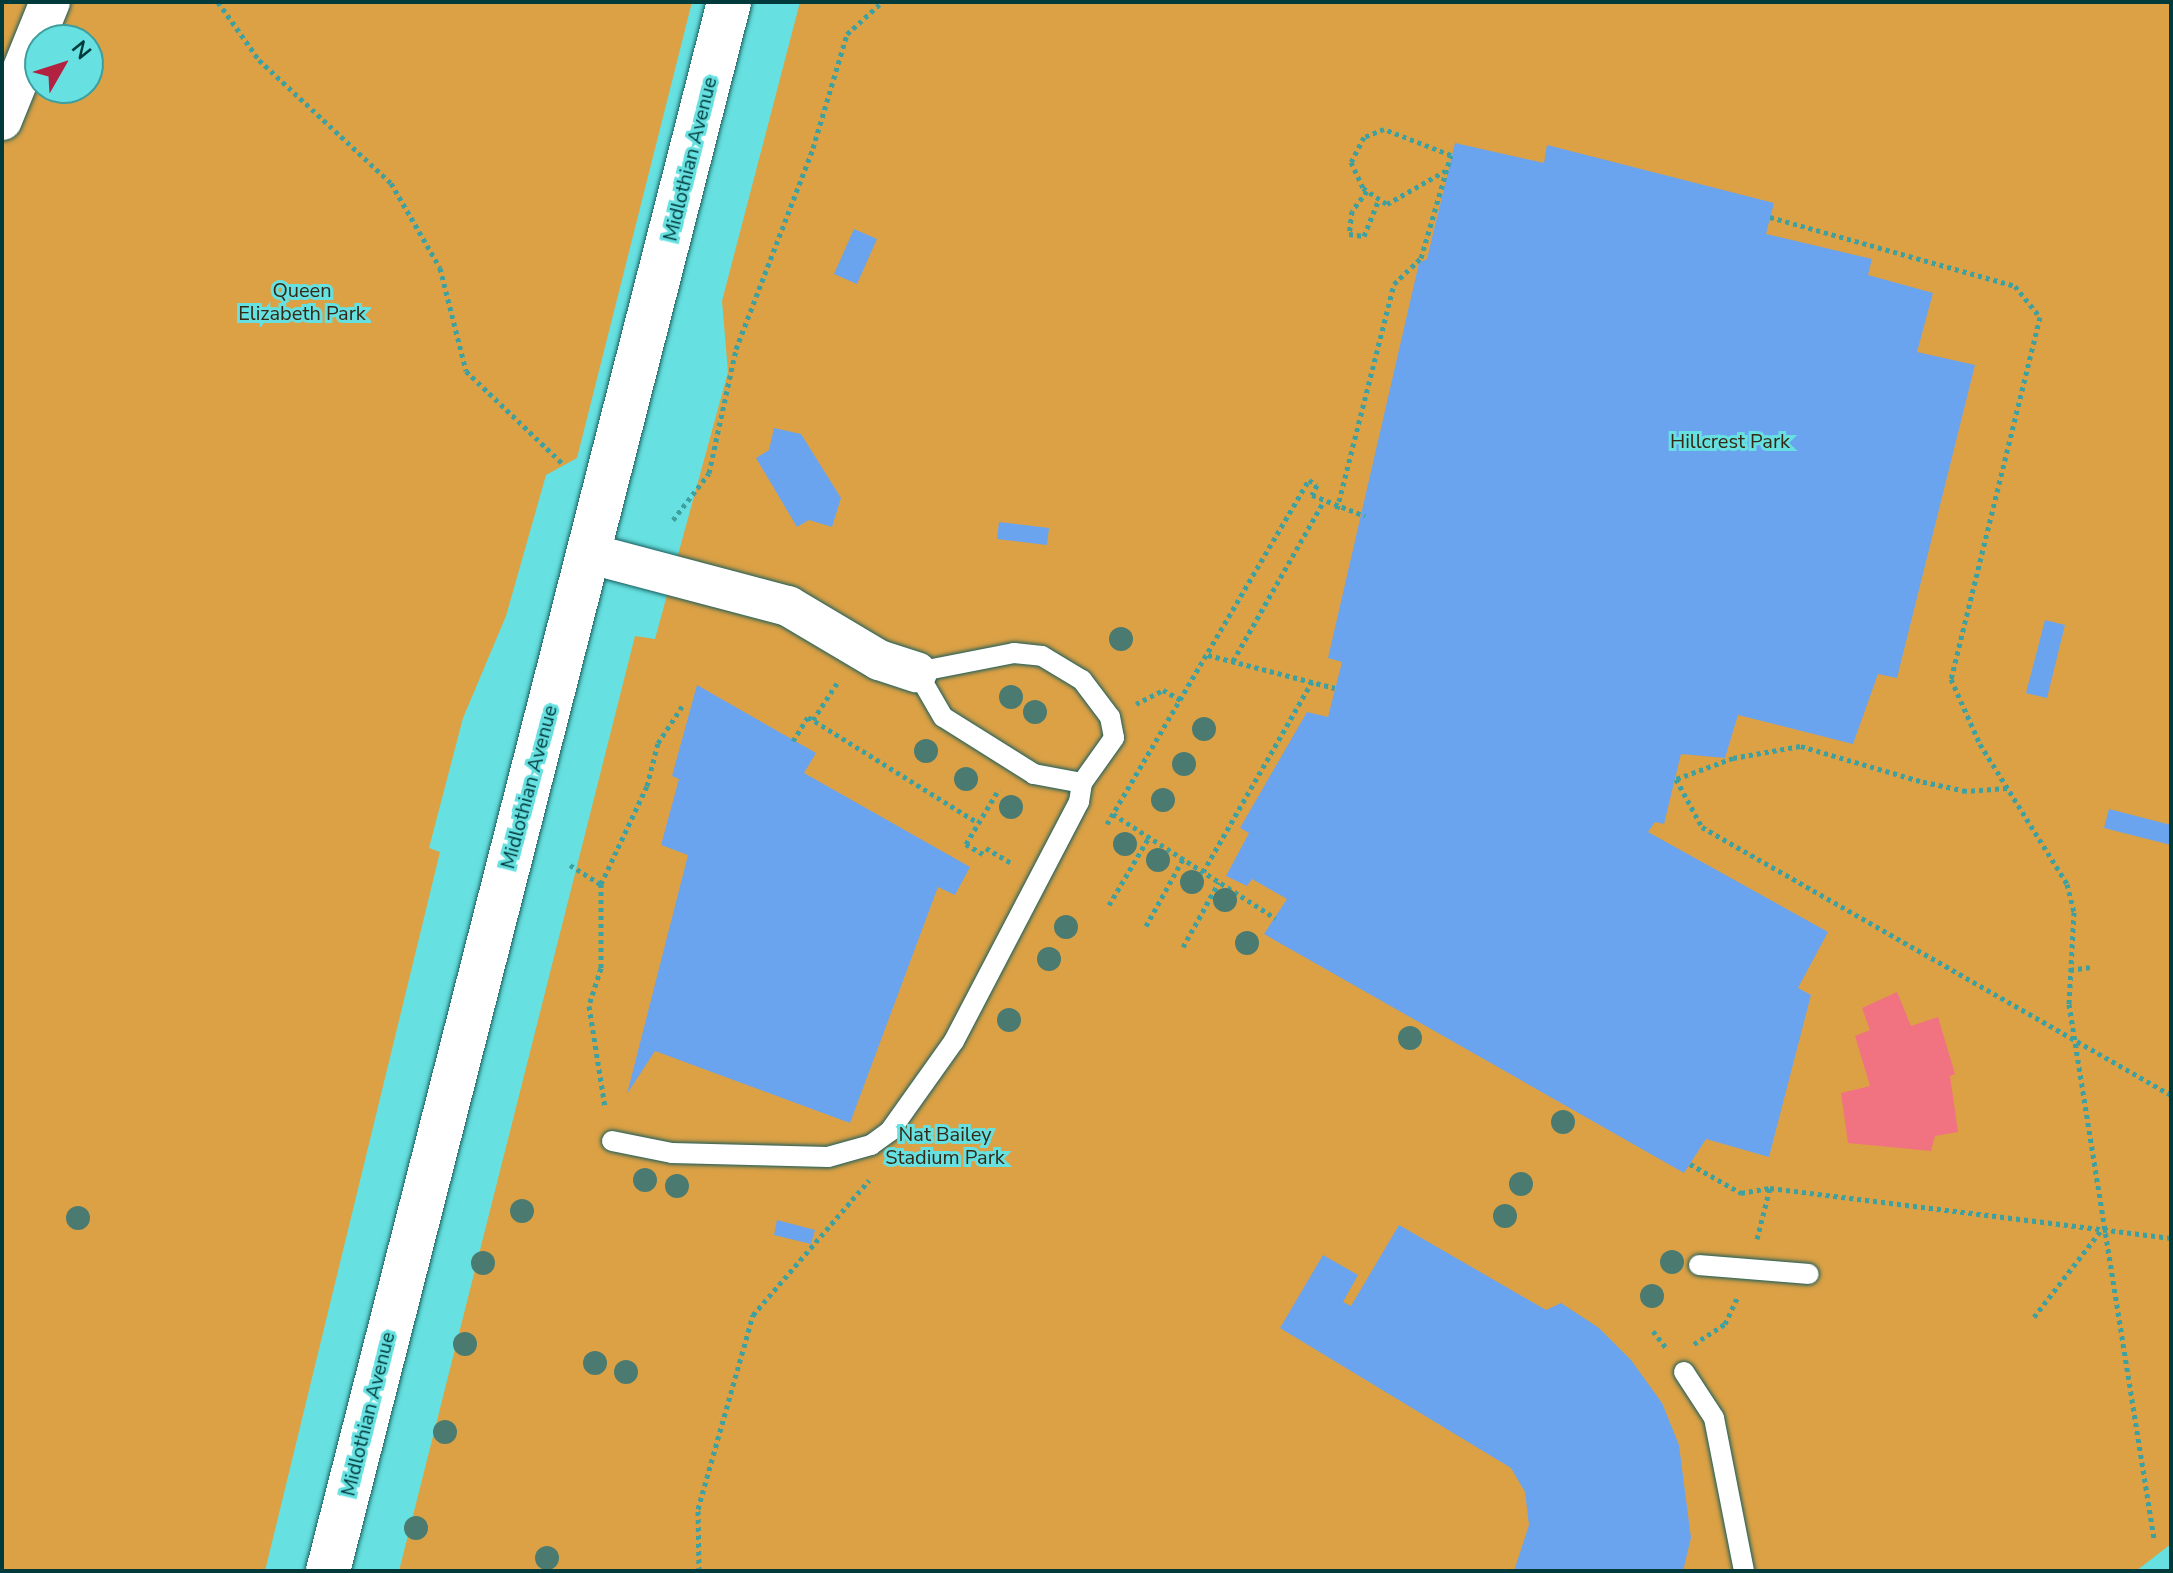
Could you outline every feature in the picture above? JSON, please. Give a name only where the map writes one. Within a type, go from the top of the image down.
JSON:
[{"type":"street","points":[[2,120],[50,2]]},
{"type":"street","name":"Midlothian Avenue","points":[[328,1571],[591,554],[729,2]]},
{"type":"street","points":[[591,554],[788,606],[879,660],[917,672]]},
{"type":"lane","points":[[612,1141],[728,1158],[828,1157],[881,1138],[954,1041],[1079,802],[1082,783],[1114,738],[1110,717],[1082,680],[1042,656],[1014,653],[917,672],[943,717],[1034,774],[1082,783]]},
{"type":"lane","points":[[1699,1265],[1809,1274]]},
{"type":"lane","points":[[1684,1372],[1714,1418],[1744,1571]]},
{"type":"path","points":[[218,2],[259,60],[391,183],[440,268],[466,371],[562,463]]},
{"type":"path","points":[[673,520],[709,473],[736,349],[813,148],[847,34],[882,2]]},
{"type":"path","points":[[1337,509],[1394,284],[1424,258],[1451,155],[1445,150],[1375,130],[1364,137],[1351,162],[1367,191],[1387,204],[1445,171]]},
{"type":"path","points":[[1367,191],[1352,211],[1349,234],[1364,236],[1378,201]]},
{"type":"path","points":[[1770,217],[2015,286],[2040,317],[1951,679],[2007,788],[2067,884],[2074,912],[2070,970],[2073,1038],[2154,1538]]},
{"type":"path","points":[[1099,839],[1309,480],[1317,485],[1312,495],[1337,509],[1365,516]]},
{"type":"path","points":[[1233,661],[1324,501]]},
{"type":"path","points":[[1208,655],[1335,688]]},
{"type":"path","points":[[813,720],[842,675]]},
{"type":"path","points":[[1203,872],[1312,682]]},
{"type":"path","points":[[1110,717],[1163,690],[1181,700]]},
{"type":"path","points":[[605,1107],[589,1006],[601,968],[601,884],[647,786],[658,743],[683,705]]},
{"type":"path","points":[[793,741],[808,717],[978,823]]},
{"type":"path","points":[[2007,788],[1950,788],[1800,746],[1733,758],[1676,779],[1702,827],[2171,1095]]},
{"type":"path","points":[[983,854],[966,844],[1004,781]]},
{"type":"path","points":[[1113,814],[1275,918]]},
{"type":"path","points":[[1109,905],[1149,837]]},
{"type":"path","points":[[1146,926],[1183,859]]},
{"type":"path","points":[[570,865],[601,884]]},
{"type":"path","points":[[1183,947],[1219,882]]},
{"type":"path","points":[[2070,970],[2091,967]]},
{"type":"path","points":[[1690,1164],[1741,1193],[1770,1188],[2171,1238]]},
{"type":"path","points":[[699,1571],[698,1509],[753,1315],[877,1170]]},
{"type":"path","points":[[2034,1317],[2103,1228]]},
{"type":"green space","name":"Queen Elizabeth Park","points":[[2,2],[692,2],[577,458],[546,475],[506,616],[463,718],[429,848],[440,852],[265,1571],[2,1571]]},
{"type":"green space","points":[[800,2],[2171,2],[2171,1544],[2136,1571],[399,1571],[635,636],[655,639],[728,372],[722,301]]},
{"type":"shaded area","points":[[1897,992],[1911,1026],[1938,1017],[1955,1074],[1950,1076],[1958,1132],[1935,1136],[1931,1151],[1848,1143],[1841,1093],[1870,1086],[1855,1036],[1870,1030],[1862,1008]]},
{"type":"building","points":[[1455,143],[1544,163],[1547,145],[1774,203],[1766,234],[1872,259],[1868,275],[1933,293],[1917,352],[1975,365],[1897,678],[1878,674],[1853,744],[1738,715],[1725,758],[1681,754],[1664,824],[1655,822],[1648,832],[1828,932],[1798,988],[1811,995],[1769,1157],[1706,1139],[1684,1173],[1264,934],[1287,899],[1252,879],[1247,886],[1226,876],[1249,833],[1240,828],[1307,712],[1328,717],[1342,662],[1328,658],[1419,263],[1427,259]]},
{"type":"building","points":[[854,229],[877,239],[857,284],[834,274]]},
{"type":"building","points":[[774,428],[801,434],[841,498],[832,527],[809,520],[797,527],[756,458],[769,450]]},
{"type":"building","points":[[999,522],[1049,528],[1047,545],[997,539]]},
{"type":"building","points":[[2045,620],[2065,625],[2047,698],[2026,693]]},
{"type":"building","points":[[697,685],[816,753],[804,773],[970,867],[955,895],[938,887],[850,1123],[655,1051],[627,1094],[688,855],[661,845],[679,779],[672,776]]},
{"type":"building","points":[[2109,809],[2171,825],[2171,845],[2104,828]]},
{"type":"building","points":[[777,1220],[815,1230],[811,1244],[774,1235]]},
{"type":"building","points":[[1399,1225],[1546,1310],[1561,1303],[1599,1328],[1631,1360],[1662,1403],[1679,1445],[1691,1538],[1683,1571],[1514,1571],[1529,1525],[1525,1492],[1511,1468],[1280,1328],[1323,1255],[1358,1275],[1343,1302],[1351,1306]]},
{"type":"park label","name":"Hillcrest Park","points":[[1730,441]]},
{"type":"park label","name":"Nat Bailey Stadium Park","points":[[945,1146]]}]
